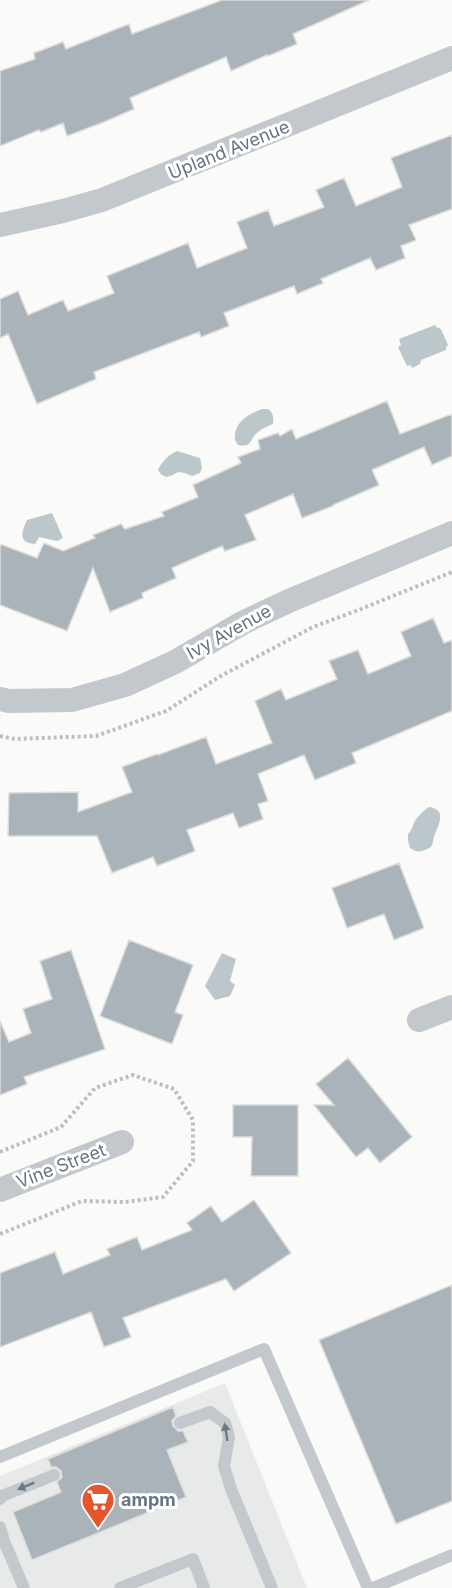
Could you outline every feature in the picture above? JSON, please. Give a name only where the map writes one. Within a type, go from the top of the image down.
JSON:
[{"type":"street","name":"Upland Avenue","points":[[0,225],[112,197],[452,58]]},
{"type":"street","name":"Ivy Avenue","points":[[0,699],[9,701],[72,700],[125,686],[175,662],[244,622],[291,600],[452,533]]},
{"type":"street","points":[[419,1020],[452,1007]]},
{"type":"street","name":"Vine Street","points":[[0,1190],[122,1142]]},
{"type":"lane","points":[[0,1456],[264,1349],[368,1588]]},
{"type":"lane","points":[[180,1423],[210,1412],[225,1423],[229,1437],[224,1466],[231,1490],[272,1588]]},
{"type":"lane","points":[[0,1499],[2,1496],[54,1475]]},
{"type":"lane","points":[[0,1527],[24,1588]]},
{"type":"lane","points":[[373,1588],[452,1555]]},
{"type":"lane","points":[[120,1588],[144,1584],[193,1559],[204,1588]]},
{"type":"path","points":[[0,736],[15,739],[96,736],[166,711],[219,677],[313,627],[452,572]]},
{"type":"shaded area","points":[[435,325],[441,329],[448,345],[446,350],[421,360],[420,364],[412,368],[411,365],[407,366],[398,347],[401,345],[399,339]]},
{"type":"shaded area","points":[[262,409],[268,409],[271,412],[273,424],[258,432],[249,444],[238,445],[235,434],[239,424]]},
{"type":"shaded area","points":[[177,451],[200,458],[202,468],[200,473],[192,476],[178,472],[167,477],[160,473],[158,470],[163,462]]},
{"type":"shaded area","points":[[52,513],[63,538],[57,541],[39,537],[35,544],[23,539],[27,520]]},
{"type":"shaded area","points":[[429,807],[438,811],[439,823],[431,847],[423,851],[416,851],[410,848],[408,834],[418,817]]},
{"type":"shaded area","points":[[222,953],[236,959],[230,981],[235,985],[230,996],[215,1000],[205,986]]},
{"type":"shaded area","points":[[225,1383],[307,1588],[0,1588],[0,1476]]},
{"type":"building","points":[[222,0],[369,0],[293,34],[297,44],[268,56],[231,71],[226,57],[130,98],[134,109],[104,122],[67,136],[63,123],[0,146],[0,71],[35,59],[34,53],[63,42],[66,49],[129,24],[132,34]]},
{"type":"building","points":[[452,135],[452,209],[409,225],[416,240],[401,246],[405,258],[376,270],[370,258],[321,279],[323,283],[297,294],[294,286],[224,313],[229,326],[201,337],[199,332],[94,372],[96,379],[37,404],[8,334],[0,338],[0,299],[18,291],[28,315],[63,300],[68,311],[114,293],[107,276],[188,243],[197,268],[247,248],[237,222],[268,210],[274,226],[324,207],[316,190],[344,178],[356,206],[402,187],[391,158]]},
{"type":"building","points":[[387,401],[400,434],[452,414],[452,456],[432,465],[424,447],[372,470],[379,485],[302,518],[293,494],[245,515],[256,540],[225,551],[222,546],[172,568],[176,578],[142,593],[143,598],[110,612],[93,568],[67,631],[0,605],[0,544],[37,558],[44,543],[63,551],[95,538],[93,535],[121,524],[125,529],[164,516],[162,512],[198,497],[193,485],[241,463],[238,457],[260,449],[258,440],[278,433],[280,436],[292,429],[296,439]]},
{"type":"building","points":[[433,618],[444,643],[452,640],[452,711],[352,753],[356,763],[315,780],[304,755],[258,774],[268,801],[258,804],[263,819],[239,828],[233,813],[187,830],[195,851],[157,866],[153,857],[112,873],[97,836],[8,836],[9,793],[78,792],[78,812],[132,792],[122,767],[157,754],[206,737],[216,764],[272,743],[255,701],[281,689],[286,700],[337,679],[329,661],[358,650],[368,674],[411,656],[401,632]]},
{"type":"building","points":[[399,863],[424,928],[394,940],[384,914],[347,928],[332,888]]},
{"type":"building","points":[[129,940],[193,965],[175,1012],[183,1015],[172,1044],[100,1016]]},
{"type":"building","points":[[71,950],[105,1049],[24,1077],[27,1084],[0,1095],[0,1021],[9,1042],[31,1033],[23,1009],[52,999],[40,961]]},
{"type":"building","points":[[348,1058],[412,1137],[380,1163],[368,1148],[356,1157],[314,1105],[334,1105],[316,1084]]},
{"type":"building","points":[[233,1105],[298,1105],[298,1176],[251,1176],[252,1137],[233,1137]]},
{"type":"building","points":[[254,1200],[291,1253],[234,1291],[226,1279],[123,1318],[131,1337],[104,1347],[91,1312],[0,1347],[0,1273],[55,1252],[63,1274],[110,1255],[107,1249],[137,1237],[142,1250],[192,1230],[187,1223],[211,1206],[222,1222]]},
{"type":"building","points":[[452,1285],[452,1501],[396,1524],[319,1340]]},
{"type":"building","points":[[173,1407],[176,1416],[172,1421],[173,1426],[178,1431],[183,1431],[188,1442],[167,1450],[186,1497],[32,1560],[13,1512],[61,1492],[57,1482],[62,1477],[61,1471],[56,1467],[51,1467],[48,1459]]},
{"type":"place","name":"ampm","points":[[98,1529]]}]
